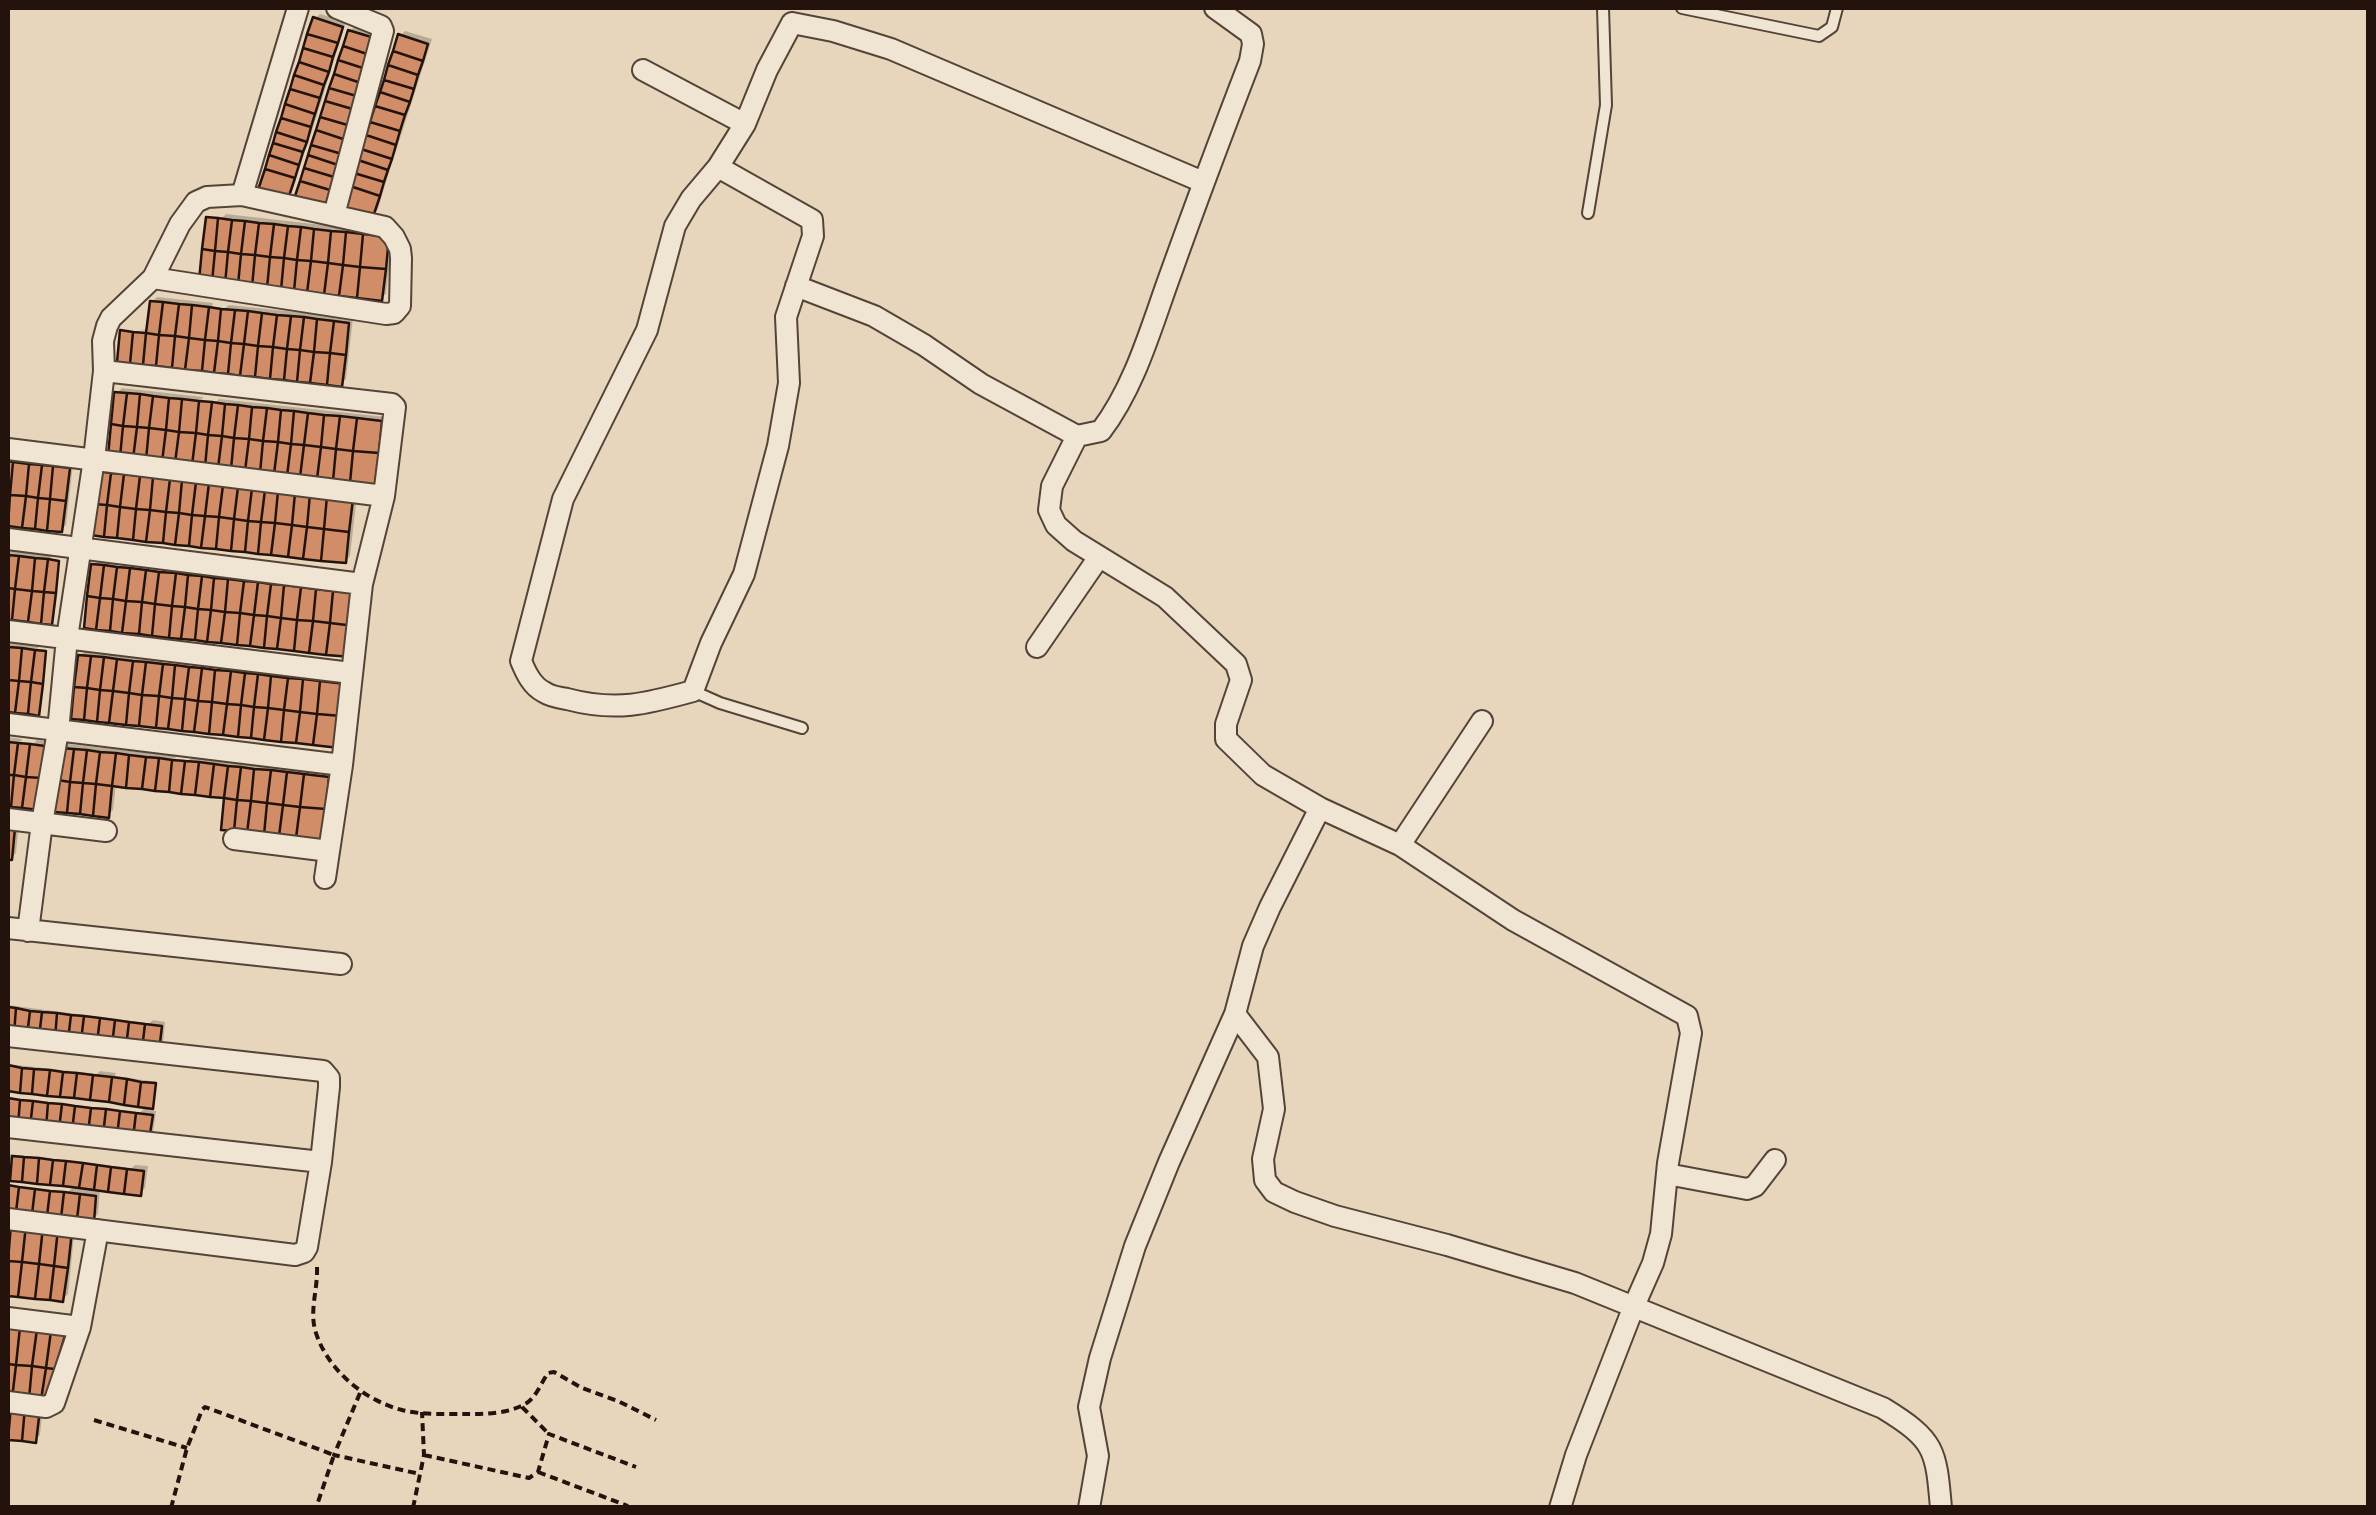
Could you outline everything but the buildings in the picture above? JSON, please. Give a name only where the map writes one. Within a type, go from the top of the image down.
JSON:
[{"type":"street","points":[[242,195],[298,8]]},
{"type":"street","points":[[334,214],[384,30],[337,8]]},
{"type":"street","points":[[796,286],[874,316],[981,384],[1077,436],[1100,431],[1128,384],[1148,336],[1250,61],[1251,34],[1215,8]]},
{"type":"street","points":[[718,166],[812,220],[812,236],[786,316],[789,383],[778,446],[744,574],[711,643],[694,691],[639,705],[590,705],[542,692],[528,678],[521,660],[563,500],[648,330],[675,226],[690,199],[746,124],[787,15],[890,49],[1204,182]]},
{"type":"street","points":[[642,70],[746,124]]},
{"type":"street","points":[[153,278],[372,313],[394,313],[400,306],[400,248],[384,227],[242,195],[207,197],[196,202],[169,242],[153,278],[111,318],[103,340],[104,370],[94,459],[67,638],[58,731],[18,930],[341,964]]},
{"type":"street","points":[[104,370],[392,404],[396,410],[384,496],[362,584],[325,878]]},
{"type":"street","points":[[1077,436],[1052,486],[1049,510],[1056,525],[1099,557],[1165,597],[1236,664],[1241,680],[1226,724],[1226,738],[1263,774],[1320,808],[1400,845],[1513,920],[1687,1016],[1691,1033],[1661,1234],[1648,1278],[1576,1455],[1560,1508]]},
{"type":"street","points":[[8,449],[384,496]]},
{"type":"street","points":[[8,540],[362,584]]},
{"type":"street","points":[[1037,648],[1099,557]]},
{"type":"street","points":[[8,631],[351,673]]},
{"type":"street","points":[[1400,845],[1482,721]]},
{"type":"street","points":[[8,724],[342,764]]},
{"type":"street","points":[[1089,1508],[1098,1456],[1089,1407],[1135,1246],[1235,1014],[1252,946],[1320,808]]},
{"type":"street","points":[[8,819],[106,831]]},
{"type":"street","points":[[234,839],[329,852]]},
{"type":"street","points":[[1235,1014],[1268,1057],[1274,1110],[1263,1159],[1265,1180],[1274,1192],[1335,1216],[1575,1282],[1884,1408],[1915,1428],[1931,1446],[1937,1464],[1940,1508]]},
{"type":"street","points":[[8,1036],[323,1071],[329,1087],[304,1252],[295,1255],[8,1219]]},
{"type":"street","points":[[8,1127],[320,1162]]},
{"type":"street","points":[[1667,1174],[1748,1189],[1755,1186],[1775,1160]]},
{"type":"street","points":[[8,1402],[46,1406],[54,1403],[80,1328],[98,1230]]},
{"type":"street","points":[[8,1318],[80,1328]]},
{"type":"lane","points":[[1588,213],[1606,105],[1603,8]]},
{"type":"lane","points":[[1682,8],[1819,36],[1832,28],[1836,8]]},
{"type":"lane","points":[[694,691],[720,704],[802,728]]},
{"type":"path","points":[[307,1247],[316,1262],[312,1317],[318,1339],[332,1363],[360,1393],[402,1410],[492,1414],[531,1401],[548,1373],[554,1372],[656,1420]]},
{"type":"path","points":[[316,1508],[360,1393]]},
{"type":"path","points":[[171,1508],[188,1448],[206,1407],[334,1455],[420,1474]]},
{"type":"path","points":[[522,1407],[550,1434],[636,1467]]},
{"type":"path","points":[[413,1508],[424,1455],[422,1412]]},
{"type":"path","points":[[94,1420],[188,1448]]},
{"type":"path","points":[[424,1455],[529,1478],[538,1472],[550,1434]]},
{"type":"path","points":[[538,1472],[628,1506]]}]
